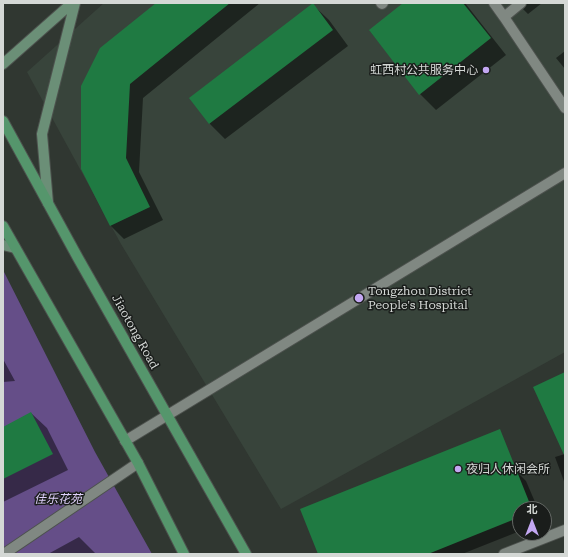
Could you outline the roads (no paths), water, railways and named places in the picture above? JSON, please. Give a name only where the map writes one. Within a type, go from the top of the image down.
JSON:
[{"type":"main road","points":[[3,64],[74,3]]},
{"type":"main road","points":[[48,203],[42,134],[74,3]]},
{"type":"main road","name":"Jiaotong Road","points":[[3,121],[246,554]]},
{"type":"main road","points":[[3,226],[138,463],[184,554]]},
{"type":"main road","points":[[3,245],[15,248]]},
{"type":"street","points":[[494,3],[565,108]]},
{"type":"street","points":[[504,17],[521,3]]},
{"type":"street","points":[[125,441],[565,173]]},
{"type":"street","points":[[4,554],[138,463]]},
{"type":"street","points":[[504,554],[565,530]]},
{"type":"place","name":"虹西村公共服务中心","points":[[486,70]]},
{"type":"place","name":"Tongzhou District People's Hospital","points":[[359,298]]},
{"type":"place","name":"夜归人休闲会所","points":[[458,469]]},
{"type":"park label","name":"佳乐花苑","points":[[58,499]]}]
